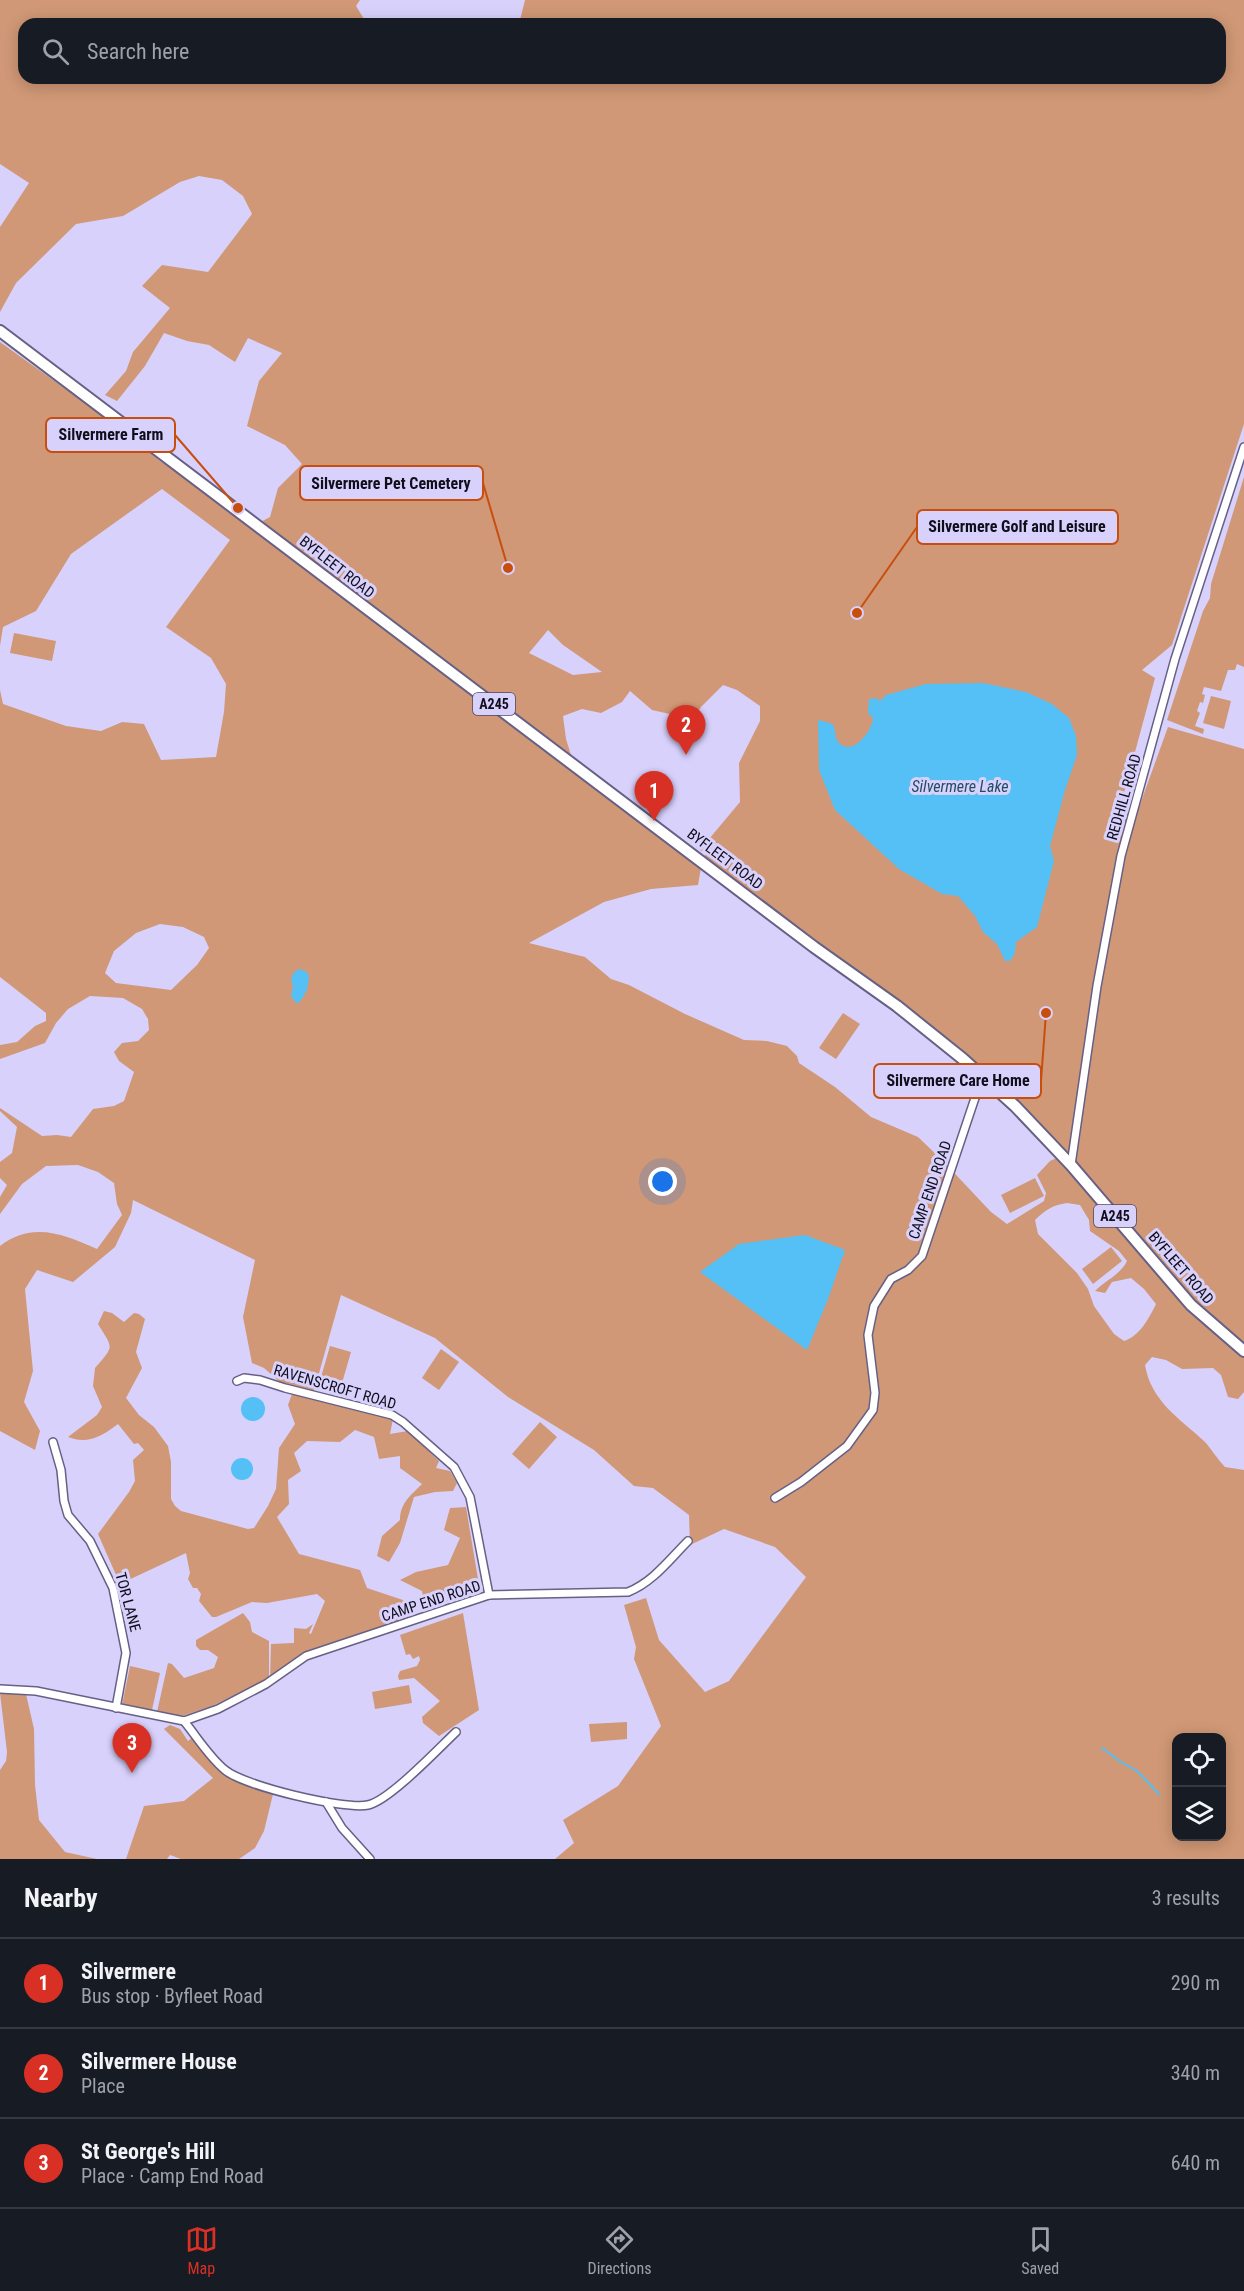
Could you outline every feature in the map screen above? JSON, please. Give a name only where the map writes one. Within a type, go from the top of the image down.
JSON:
[{"type":"main road","name":"BYFLEET ROAD","points":[[0,332],[814,947],[897,1006],[1015,1106],[1071,1165],[1191,1305],[1244,1352]]},
{"type":"street","name":"REDHILL ROAD","points":[[1071,1165],[1097,986],[1121,856],[1175,659],[1244,447]]},
{"type":"street","name":"CAMP END ROAD","points":[[775,1498],[847,1446],[873,1410],[875,1393],[868,1335],[874,1306],[891,1279],[908,1270],[922,1256],[975,1098],[986,1080]]},
{"type":"street","name":"RAVENSCROFT ROAD","points":[[237,1381],[244,1378],[260,1380],[392,1415],[403,1422],[454,1467],[470,1497],[489,1595]]},
{"type":"street","name":"TOR LANE","points":[[53,1442],[61,1470],[64,1501],[68,1515],[90,1541],[114,1588],[126,1653],[116,1708]]},
{"type":"street","name":"CAMP END ROAD","points":[[184,1721],[218,1709],[266,1684],[306,1656],[489,1595],[628,1592],[643,1586],[688,1541]]},
{"type":"street","points":[[0,1689],[27,1689],[184,1721],[210,1754],[233,1775],[274,1790],[326,1802],[368,1805],[389,1793],[456,1732]]},
{"type":"street","points":[[326,1802],[342,1828],[370,1859]]},
{"type":"shaded area","points":[[0,0],[360,0],[356,6],[363,18],[18,18],[18,84],[1226,84],[1226,18],[520,18],[525,0],[1244,0],[1244,424],[1172,645],[1142,670],[1155,678],[1121,804],[1138,810],[1168,727],[1244,749],[1244,1392],[1238,1399],[1228,1397],[1221,1375],[1213,1368],[1182,1369],[1166,1360],[1152,1357],[1145,1365],[1153,1389],[1167,1408],[1204,1441],[1225,1467],[1244,1470],[1244,1859],[555,1859],[574,1843],[563,1820],[618,1786],[661,1726],[634,1659],[636,1647],[624,1605],[646,1598],[659,1640],[705,1692],[729,1681],[806,1577],[775,1547],[724,1529],[690,1545],[689,1515],[653,1488],[634,1486],[594,1450],[508,1397],[435,1338],[341,1295],[314,1391],[280,1382],[264,1368],[252,1363],[243,1317],[255,1260],[133,1200],[131,1213],[115,1247],[73,1282],[37,1270],[25,1289],[33,1371],[24,1402],[40,1431],[35,1450],[0,1431],[0,1246],[24,1234],[48,1232],[97,1249],[122,1215],[117,1204],[114,1183],[98,1172],[78,1165],[46,1166],[22,1184],[0,1214],[0,1197],[7,1185],[0,1178],[0,1162],[12,1153],[17,1127],[0,1111],[0,1108],[42,1136],[71,1137],[93,1109],[114,1106],[124,1101],[134,1072],[119,1061],[114,1052],[122,1043],[138,1041],[149,1030],[148,1019],[142,1009],[123,998],[90,996],[68,1009],[56,1023],[45,1043],[0,1059],[0,1045],[17,1042],[35,1026],[46,1021],[46,1013],[0,977],[0,690],[3,704],[66,726],[101,731],[122,722],[144,724],[161,760],[216,757],[224,712],[226,684],[211,658],[166,627],[230,540],[162,489],[71,554],[36,611],[3,627],[0,646],[0,342],[113,423],[160,461],[257,524],[270,517],[278,488],[302,464],[285,445],[247,426],[259,381],[282,353],[248,338],[235,362],[209,345],[187,341],[164,333],[145,366],[117,401],[105,395],[126,371],[133,352],[170,308],[142,286],[162,265],[208,272],[252,214],[243,196],[222,180],[199,176],[180,182],[123,216],[76,224],[16,283],[0,312],[0,227],[29,183],[0,164]],"holes":[[[548,630],[563,645],[602,672],[573,675],[529,653]],[[723,685],[737,690],[760,706],[760,721],[739,763],[740,802],[709,839],[696,847],[706,854],[702,861],[574,765],[566,739],[563,716],[582,709],[601,713],[622,702],[630,691],[652,710],[692,719]],[[702,862],[963,1059],[1061,1156],[1050,1161],[1037,1175],[1046,1193],[1044,1201],[1007,1224],[991,1212],[918,1137],[871,1117],[835,1087],[799,1063],[797,1056],[787,1046],[767,1041],[744,1040],[685,1014],[629,985],[611,979],[585,957],[529,943],[604,902],[651,889],[698,885]],[[160,924],[183,927],[204,937],[209,948],[197,965],[171,990],[116,983],[105,973],[114,951],[136,933]],[[1067,1203],[1080,1205],[1089,1220],[1090,1231],[1119,1251],[1127,1261],[1117,1274],[1095,1291],[1105,1293],[1112,1282],[1131,1278],[1156,1304],[1143,1326],[1130,1339],[1124,1341],[1114,1334],[1094,1306],[1088,1289],[1077,1273],[1038,1234],[1035,1220],[1046,1211]]]},
{"type":"shaded area","points":[[1244,477],[1244,667],[1237,664],[1235,670],[1228,670],[1221,691],[1204,687],[1202,694],[1205,695],[1197,711],[1200,713],[1195,726],[1204,729],[1203,734],[1167,720],[1203,611],[1210,598],[1211,584]]},
{"type":"shaded area","points":[[14,633],[56,641],[52,661],[10,653]]},
{"type":"shaded area","points":[[1211,696],[1231,701],[1224,729],[1203,723]]},
{"type":"shaded area","points":[[843,1013],[860,1024],[836,1059],[819,1048]]},
{"type":"shaded area","points":[[1035,1178],[1044,1196],[1010,1213],[1001,1195]]},
{"type":"shaded area","points":[[1111,1247],[1122,1261],[1093,1284],[1082,1269]]},
{"type":"shaded area","points":[[104,1311],[112,1313],[124,1322],[134,1313],[145,1319],[136,1352],[142,1368],[126,1398],[139,1415],[154,1427],[168,1446],[171,1462],[171,1499],[181,1511],[248,1529],[254,1528],[276,1489],[279,1448],[295,1424],[288,1405],[292,1394],[393,1419],[390,1434],[408,1431],[439,1461],[436,1468],[450,1471],[457,1483],[453,1491],[414,1497],[400,1543],[389,1562],[377,1556],[382,1536],[400,1520],[404,1504],[422,1484],[400,1468],[400,1456],[379,1459],[374,1437],[355,1430],[340,1442],[307,1441],[294,1453],[301,1471],[288,1480],[289,1504],[277,1517],[299,1554],[360,1570],[367,1588],[403,1600],[411,1621],[305,1657],[270,1681],[271,1644],[294,1643],[294,1628],[306,1629],[313,1624],[309,1633],[311,1634],[325,1601],[317,1594],[267,1603],[252,1602],[212,1617],[199,1601],[201,1594],[197,1588],[193,1588],[188,1579],[190,1573],[186,1553],[120,1584],[98,1534],[129,1492],[135,1481],[133,1460],[144,1450],[138,1443],[134,1444],[118,1424],[88,1440],[68,1437],[97,1415],[102,1407],[93,1386],[95,1368],[110,1347],[98,1324]]},
{"type":"shaded area","points":[[330,1346],[351,1352],[340,1390],[319,1384]]},
{"type":"shaded area","points":[[441,1349],[459,1362],[439,1390],[422,1378]]},
{"type":"shaded area","points":[[540,1422],[557,1437],[529,1469],[512,1454]]},
{"type":"shaded area","points":[[466,1507],[480,1591],[425,1608],[422,1591],[400,1580],[416,1572],[448,1565],[460,1538],[444,1530],[450,1508]]},
{"type":"shaded area","points":[[243,1613],[250,1622],[252,1632],[269,1641],[269,1678],[212,1706],[182,1716],[157,1712],[168,1663],[172,1664],[184,1678],[214,1668],[218,1657],[208,1650],[200,1650],[196,1646],[196,1640]]},
{"type":"shaded area","points":[[463,1613],[479,1710],[439,1736],[423,1723],[422,1717],[440,1701],[414,1678],[399,1680],[400,1671],[417,1666],[420,1660],[419,1656],[413,1659],[410,1654],[406,1655],[400,1635]]},
{"type":"shaded area","points":[[130,1666],[160,1673],[152,1710],[122,1705]]},
{"type":"shaded area","points":[[409,1685],[412,1703],[375,1709],[372,1692]]},
{"type":"shaded area","points":[[0,1693],[26,1694],[34,1729],[35,1785],[39,1820],[65,1852],[97,1859],[0,1859],[0,1770],[6,1761],[7,1752]]},
{"type":"shaded area","points":[[627,1722],[627,1739],[591,1742],[589,1724]]},
{"type":"shaded area","points":[[170,1725],[180,1729],[188,1741],[195,1735],[226,1771],[274,1790],[264,1831],[255,1848],[239,1859],[181,1859],[170,1855],[167,1859],[126,1859],[144,1806],[184,1801],[213,1778],[164,1729]]},
{"type":"water","name":"Silvermere Lake","points":[[983,683],[1026,692],[1052,704],[1069,718],[1076,736],[1077,755],[1050,846],[1054,861],[1037,927],[1016,942],[1015,953],[1010,961],[1005,961],[997,944],[983,932],[975,916],[958,896],[942,894],[899,869],[835,810],[819,770],[818,720],[834,726],[837,740],[842,745],[854,746],[865,736],[872,724],[873,718],[868,713],[869,699],[876,698],[880,701],[886,695],[926,684]]},
{"type":"water","points":[[300,969],[307,972],[309,977],[307,990],[300,1002],[296,1003],[291,996],[293,986],[291,979],[294,972]]},
{"type":"water","points":[[805,1235],[845,1250],[807,1350],[700,1272],[739,1244]]},
{"type":"water","points":[[253,1397],[261,1401],[265,1409],[261,1417],[253,1421],[245,1417],[241,1409],[245,1401]]},
{"type":"water","points":[[238,1458],[246,1458],[253,1465],[253,1473],[246,1480],[238,1480],[231,1473],[231,1465]]},
{"type":"waterway","points":[[1102,1748],[1137,1771],[1159,1794]]},
{"type":"place","name":"Silvermere Farm","points":[[238,508]]},
{"type":"place","name":"Silvermere Pet Cemetery","points":[[508,568]]},
{"type":"place","name":"Silvermere Golf and Leisure","points":[[857,613]]},
{"type":"place","name":"Silvermere House","points":[[686,755]]},
{"type":"place","name":"Silvermere","points":[[654,821]]},
{"type":"place","name":"Silvermere Care Home","points":[[1046,1013]]},
{"type":"place","name":"St George's Hill","points":[[132,1773]]}]
